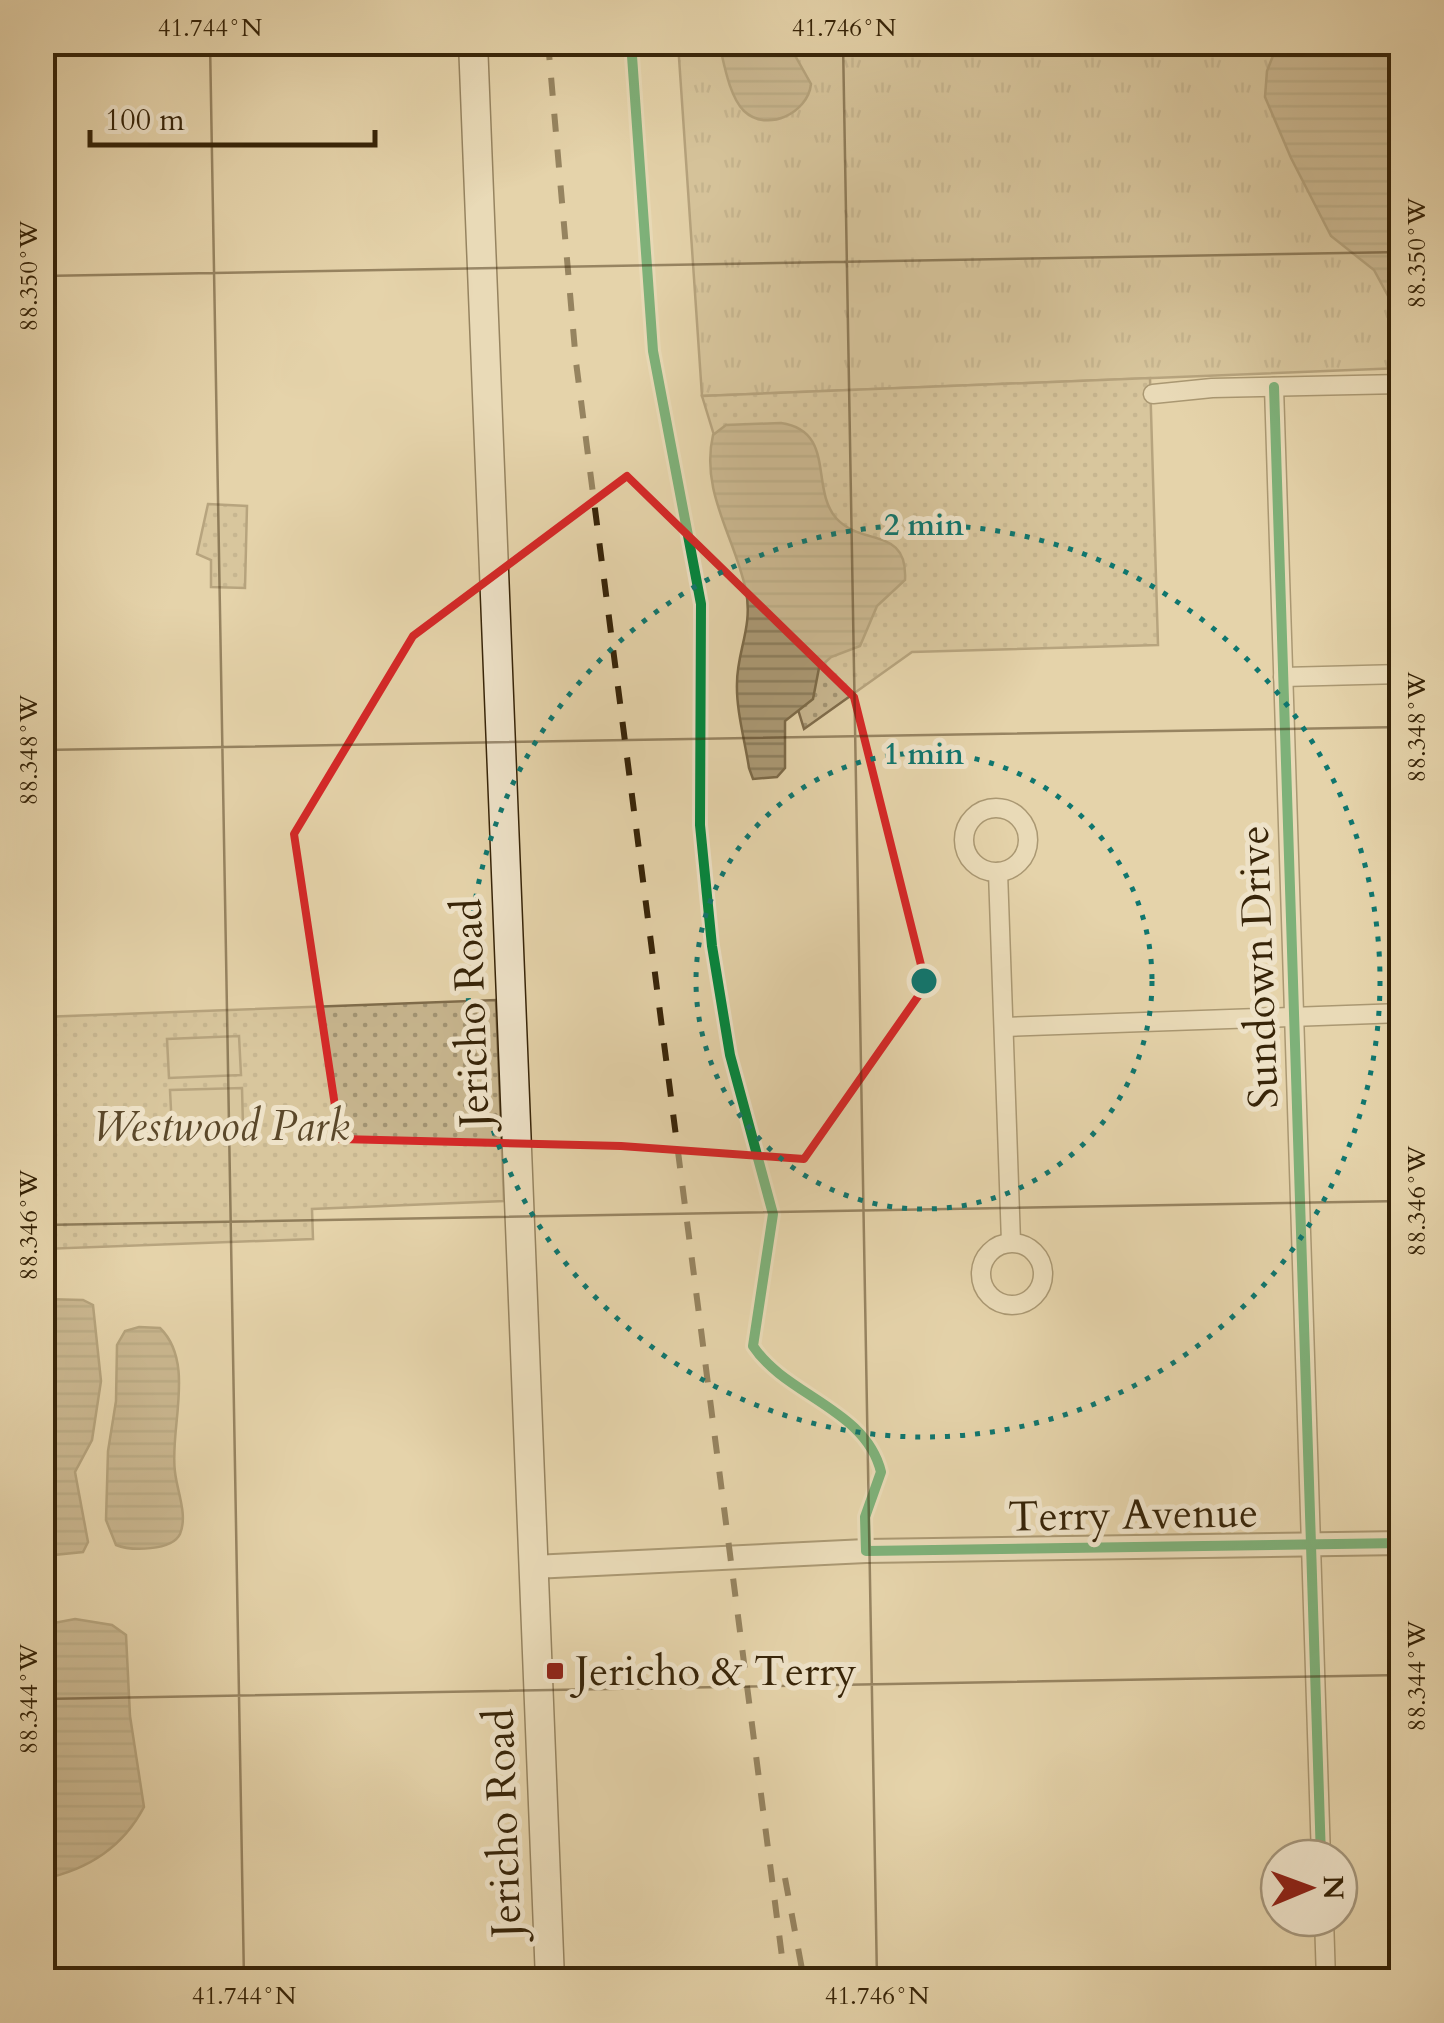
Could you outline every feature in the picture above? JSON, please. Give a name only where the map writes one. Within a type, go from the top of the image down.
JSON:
[{"type":"main road","name":"Jericho Road","points":[[473,42],[550,1980]]},
{"type":"street","points":[[1154,394],[1402,384]]},
{"type":"street","name":"Sundown Drive","points":[[1274,387],[1321,1838]]},
{"type":"street","points":[[1282,676],[1402,674]]},
{"type":"street","points":[[998,872],[1011,1242]]},
{"type":"street","points":[[1004,1026],[1402,1013]]},
{"type":"street","name":"Terry Avenue","points":[[533,1568],[866,1551],[1402,1543]]},
{"type":"street","points":[[1325,1938],[1326,1980]]},
{"type":"highlighted area","points":[[627,476],[854,697],[926,985],[804,1159],[621,1146],[340,1139],[294,834],[413,636]]},
{"type":"green space","points":[[678,43],[1401,43],[1401,368],[702,396]]},
{"type":"green space","points":[[1150,378],[1158,645],[912,652],[804,729],[702,396]]},
{"type":"green space","points":[[208,504],[247,506],[245,588],[211,587],[211,560],[197,554]]},
{"type":"green space","name":"Westwood Park","points":[[496,1000],[504,1201],[312,1209],[313,1239],[43,1249],[42,1017]]},
{"type":"green space","points":[[239,1036],[241,1075],[169,1078],[167,1039]]},
{"type":"green space","points":[[242,1088],[243,1127],[172,1130],[170,1090]]},
{"type":"shaded area","points":[[719,43],[788,43],[811,84],[802,104],[775,120],[753,117],[744,111],[731,88]]},
{"type":"shaded area","points":[[1278,43],[1386,43],[1401,91],[1401,320],[1374,270],[1331,236],[1291,158],[1265,97],[1267,71]]},
{"type":"shaded area","points":[[781,423],[798,428],[816,449],[828,506],[836,518],[847,527],[891,544],[904,563],[905,580],[877,606],[860,646],[831,657],[819,668],[813,699],[785,721],[785,768],[777,777],[753,779],[737,693],[748,604],[715,495],[710,456],[713,435],[726,425]]},
{"type":"shaded area","points":[[43,1299],[83,1300],[93,1305],[101,1381],[92,1440],[75,1472],[88,1542],[83,1552],[43,1556]]},
{"type":"shaded area","points":[[160,1328],[177,1359],[179,1397],[174,1455],[183,1519],[176,1540],[141,1549],[116,1545],[106,1520],[117,1345],[125,1331]]},
{"type":"shaded area","points":[[75,1619],[112,1625],[126,1635],[130,1716],[144,1807],[126,1834],[102,1855],[74,1870],[43,1879],[43,1625]]},
{"type":"railway","points":[[548,42],[576,362],[785,1980]]},
{"type":"railway","points":[[785,1878],[804,1980]]},
{"type":"cycle path","points":[[631,42],[653,351],[701,604],[700,825],[712,946],[730,1055],[773,1214],[753,1346],[785,1378],[843,1418],[873,1451],[881,1472],[865,1517],[866,1551],[1402,1543]]},
{"type":"cycle path","points":[[1274,387],[1320,1838]]},
{"type":"place","name":"Jericho & Terry","points":[[555,1671]]}]
